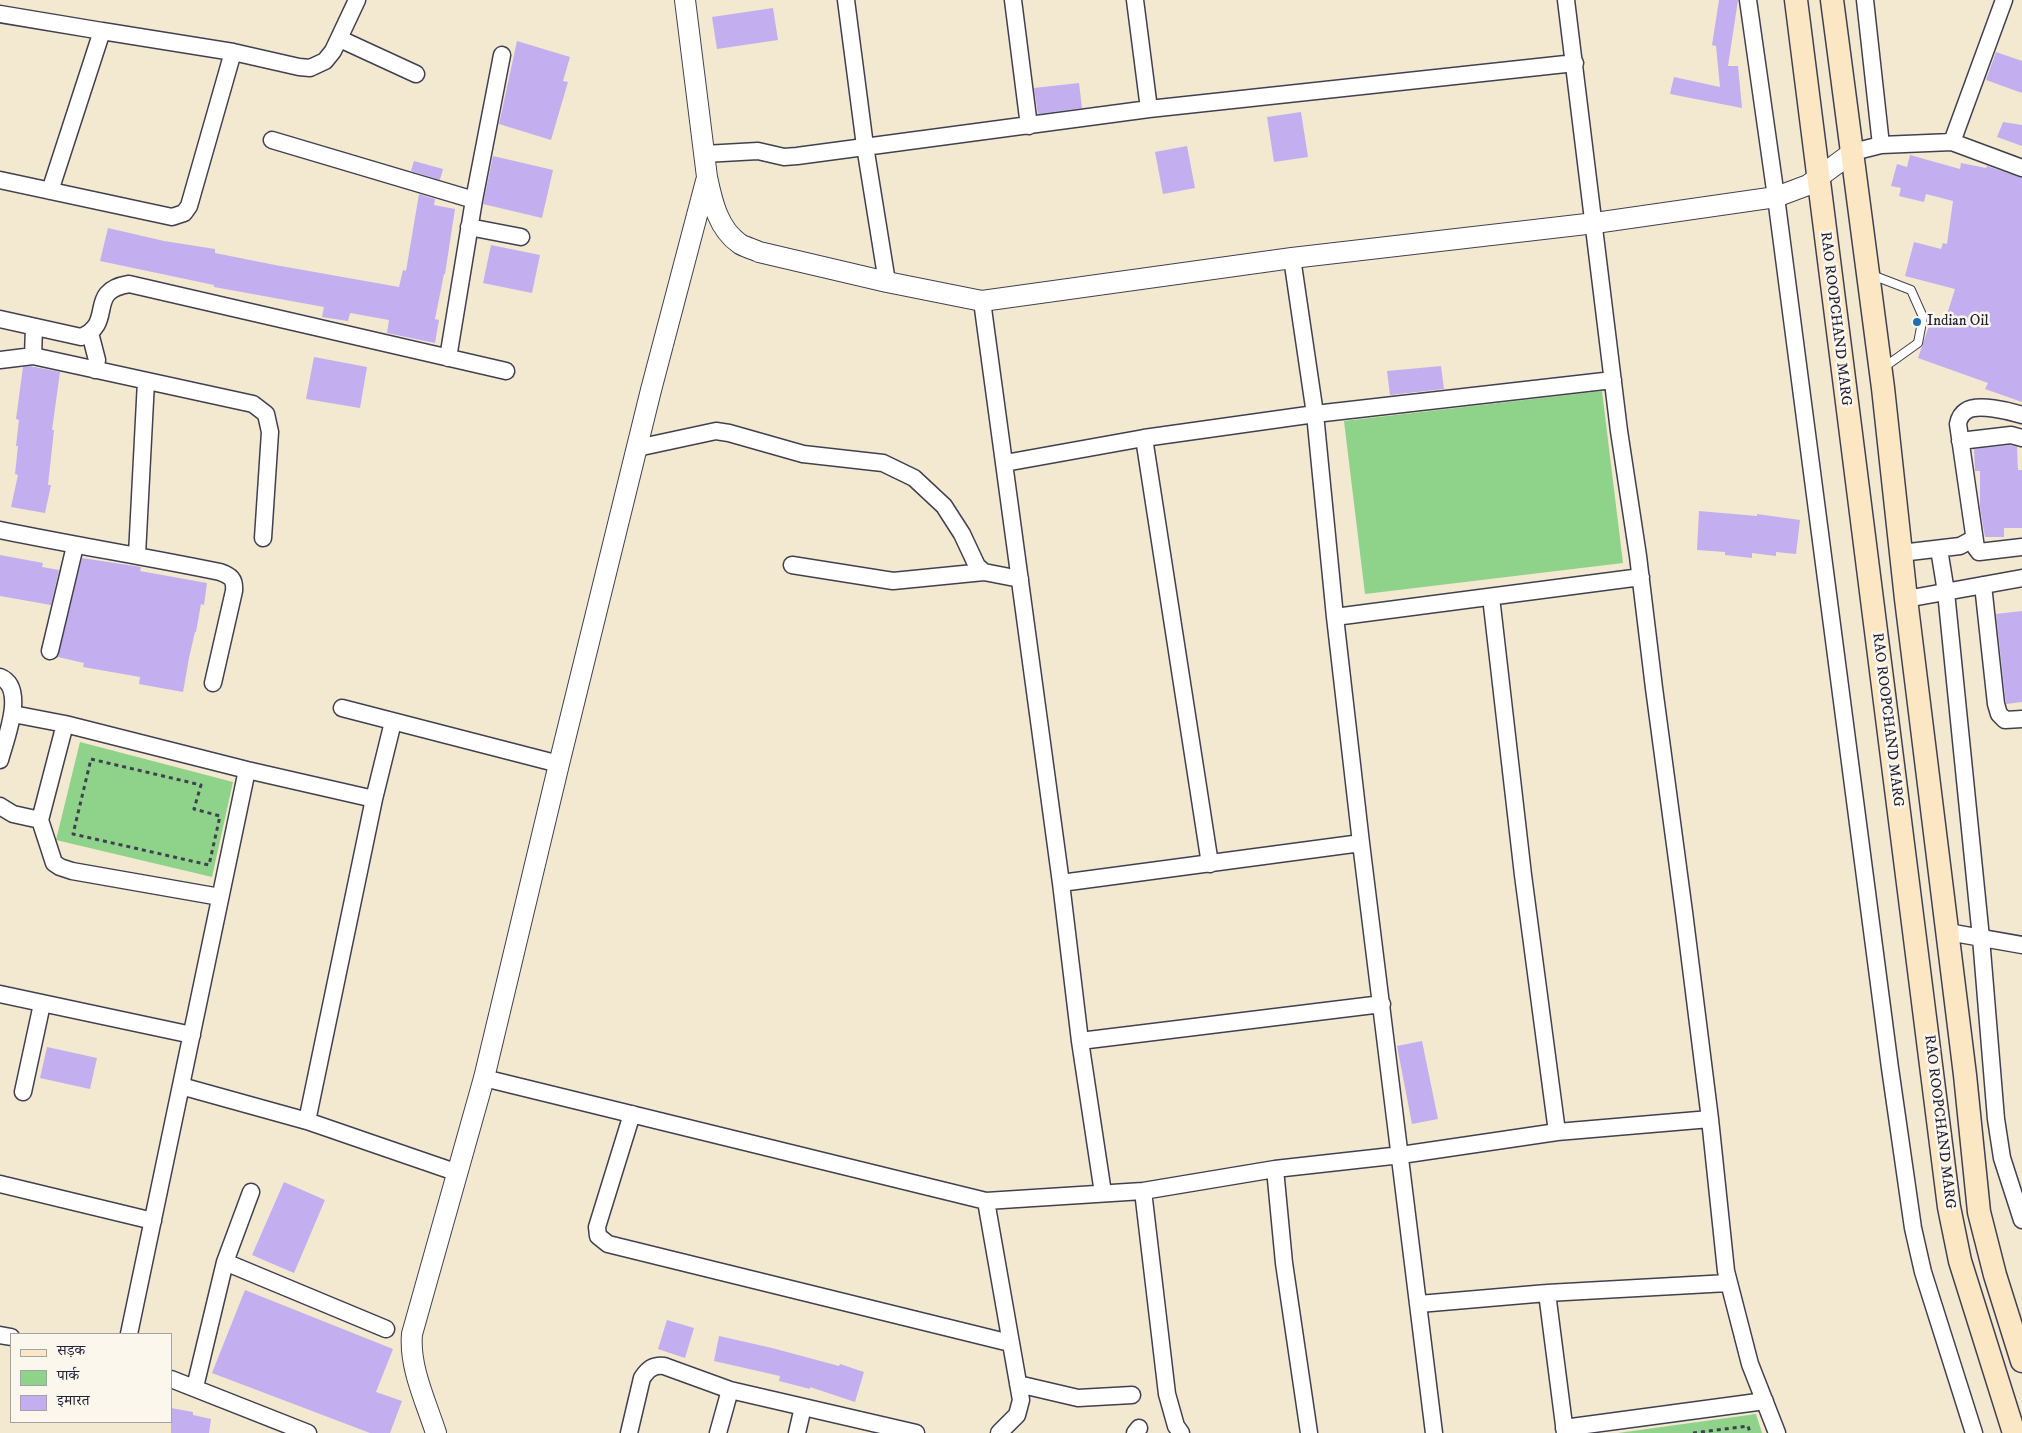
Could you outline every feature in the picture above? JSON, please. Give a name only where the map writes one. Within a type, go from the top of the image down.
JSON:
[{"type":"main road","name":"RAO ROOPCHAND MARG","points":[[1796,0],[1949,1207],[1960,1261],[2014,1433]]},
{"type":"main road","name":"RAO ROOPCHAND MARG","points":[[1832,0],[1880,370],[1906,599],[1948,932],[1979,1212],[1995,1275],[2022,1361]]},
{"type":"street","points":[[0,14],[233,52],[310,68],[325,61],[340,38],[357,0]]},
{"type":"street","points":[[685,0],[707,177],[719,219],[740,244],[758,252],[887,282],[982,301],[1292,258],[1595,223],[1776,197],[1808,184],[1853,152],[1881,145],[1952,142],[2022,168]]},
{"type":"street","points":[[846,0],[864,146],[887,282]]},
{"type":"street","points":[[1013,0],[1029,126]]},
{"type":"street","points":[[1135,0],[1149,109]]},
{"type":"street","points":[[1566,0],[1595,223],[1612,380],[1641,577],[1710,1118],[1728,1283],[1750,1364],[1777,1433]]},
{"type":"street","points":[[1748,0],[1776,197],[1913,1228],[1923,1272],[1974,1433]]},
{"type":"street","points":[[1864,0],[1881,145]]},
{"type":"street","points":[[1952,142],[2004,0]]},
{"type":"street","points":[[50,191],[102,31]]},
{"type":"street","points":[[340,38],[416,74]]},
{"type":"street","points":[[0,180],[172,217],[184,213],[189,206],[233,52]]},
{"type":"street","points":[[448,358],[469,227],[502,55]]},
{"type":"street","points":[[704,154],[758,151],[784,157],[797,156],[1149,109],[1574,63]]},
{"type":"street","points":[[272,140],[474,200]]},
{"type":"street","points":[[436,1433],[417,1376],[412,1355],[412,1334],[484,1078],[637,448],[707,177]]},
{"type":"street","points":[[469,227],[521,237]]},
{"type":"street","points":[[1292,258],[1315,414],[1335,617],[1361,843],[1434,1433]]},
{"type":"street","points":[[0,320],[81,337],[90,333],[98,324],[105,295],[115,287],[129,284],[506,370]]},
{"type":"street","points":[[982,301],[1061,883],[1080,1041],[1103,1193]]},
{"type":"street","points":[[32,356],[34,327]]},
{"type":"street","points":[[90,333],[97,360],[94,370]]},
{"type":"street","points":[[0,360],[32,356],[252,404],[266,414],[270,432],[263,538]]},
{"type":"street","points":[[1005,463],[1144,438],[1315,414],[1612,380]]},
{"type":"street","points":[[137,555],[146,381]]},
{"type":"street","points":[[2022,415],[1978,407],[1966,410],[1960,417],[1958,424],[1973,539],[1976,548],[1979,552],[2022,547]]},
{"type":"street","points":[[637,448],[716,431],[803,454],[883,463],[914,478],[944,506],[962,534],[976,566],[984,572]]},
{"type":"street","points":[[1960,441],[2011,435],[2022,438]]},
{"type":"street","points":[[1144,438],[1210,864]]},
{"type":"street","points":[[0,530],[75,546],[137,555],[220,572],[230,576],[235,583],[213,684]]},
{"type":"street","points":[[1901,553],[1960,546],[1973,539]]},
{"type":"street","points":[[50,651],[75,546]]},
{"type":"street","points":[[1939,548],[1946,592],[1981,938],[1996,1119],[2002,1158],[2022,1220]]},
{"type":"street","points":[[792,565],[893,581],[984,572],[1020,579]]},
{"type":"street","points":[[1335,617],[1641,577]]},
{"type":"street","points":[[1906,599],[2022,578]]},
{"type":"street","points":[[1983,585],[1996,704],[1999,714],[2005,720],[2022,719]]},
{"type":"street","points":[[1491,597],[1522,875],[1556,1132]]},
{"type":"street","points":[[0,676],[5,678],[11,687],[14,699],[13,714],[0,760]]},
{"type":"street","points":[[342,708],[559,764]]},
{"type":"street","points":[[13,714],[65,724],[247,770],[374,799]]},
{"type":"street","points":[[307,1121],[374,799],[393,722]]},
{"type":"street","points":[[65,724],[40,820],[54,863],[60,867],[220,897]]},
{"type":"street","points":[[129,1333],[247,770]]},
{"type":"street","points":[[0,806],[13,814],[40,820]]},
{"type":"street","points":[[1061,883],[1361,843]]},
{"type":"street","points":[[1948,932],[2022,945]]},
{"type":"street","points":[[0,994],[192,1035]]},
{"type":"street","points":[[22,1092],[42,1004]]},
{"type":"street","points":[[1080,1041],[1382,1004]]},
{"type":"street","points":[[484,1078],[986,1201],[1143,1191],[1275,1169],[1401,1155],[1556,1132],[1710,1118]]},
{"type":"street","points":[[181,1086],[307,1121],[458,1172]]},
{"type":"street","points":[[632,1114],[597,1227],[598,1236],[608,1244],[1010,1343]]},
{"type":"street","points":[[1275,1169],[1284,1263],[1309,1433]]},
{"type":"street","points":[[0,1184],[153,1221]]},
{"type":"street","points":[[1143,1191],[1167,1394],[1176,1426],[1182,1433]]},
{"type":"street","points":[[195,1387],[226,1262],[251,1192]]},
{"type":"street","points":[[986,1201],[1010,1343],[1022,1400],[1017,1415],[999,1433]]},
{"type":"street","points":[[226,1262],[386,1329]]},
{"type":"street","points":[[1419,1304],[1547,1293],[1728,1283]]},
{"type":"street","points":[[1547,1293],[1564,1430],[1765,1401]]},
{"type":"street","points":[[629,1433],[642,1378],[647,1370],[655,1366],[664,1366],[730,1390],[916,1433]]},
{"type":"street","points":[[172,1379],[195,1387],[277,1426],[308,1433]]},
{"type":"street","points":[[1018,1384],[1078,1398],[1132,1395]]},
{"type":"street","points":[[718,1433],[730,1390]]},
{"type":"street","points":[[797,1433],[803,1407]]},
{"type":"lane","points":[[1868,273],[1911,290],[1923,317],[1918,343],[1880,370]]},
{"type":"path","points":[[91,759],[201,785],[194,809],[220,816],[209,865],[73,834],[91,759]]},
{"type":"path","points":[[1693,1433],[1748,1426],[1750,1433]]},
{"type":"green space","points":[[1602,391],[1623,563],[1365,594],[1344,421]]},
{"type":"green space","points":[[80,742],[233,782],[212,877],[56,840]]},
{"type":"green space","points":[[1756,1414],[1762,1433],[1618,1433]]},
{"type":"building","points":[[1719,0],[1738,0],[1728,66],[1738,66],[1742,108],[1670,94],[1674,77],[1720,87],[1716,46],[1712,45]]},
{"type":"building","points":[[773,8],[778,40],[717,49],[712,17]]},
{"type":"building","points":[[517,41],[570,57],[563,81],[568,82],[551,140],[499,124]]},
{"type":"building","points":[[1996,52],[2022,61],[2022,93],[1986,80]]},
{"type":"building","points":[[1079,83],[1082,108],[1038,114],[1034,88]]},
{"type":"building","points":[[1301,112],[1308,157],[1274,162],[1267,117]]},
{"type":"building","points":[[2003,122],[2022,125],[2022,146],[1997,137]]},
{"type":"building","points":[[1187,146],[1195,188],[1163,194],[1155,152]]},
{"type":"building","points":[[1910,155],[1960,169],[1961,163],[1986,168],[1987,166],[2022,178],[2022,402],[1985,389],[1988,383],[1918,358],[1931,320],[1944,324],[1955,289],[1905,276],[1914,242],[1941,249],[1943,243],[1947,244],[1953,201],[1926,194],[1924,202],[1899,196],[1901,188],[1891,186],[1897,164],[1907,167]]},
{"type":"building","points":[[493,156],[553,170],[542,218],[483,204]]},
{"type":"building","points":[[414,161],[443,169],[440,180],[411,171]]},
{"type":"building","points":[[419,194],[435,199],[434,205],[455,209],[445,274],[435,319],[439,320],[435,343],[387,333],[389,320],[350,313],[348,321],[322,317],[324,307],[214,287],[214,285],[100,261],[108,228],[164,241],[215,249],[215,253],[399,287],[403,270],[406,271]]},
{"type":"building","points":[[491,245],[540,255],[532,293],[483,283]]},
{"type":"building","points":[[314,357],[367,367],[360,408],[306,399]]},
{"type":"building","points":[[30,366],[60,372],[52,430],[54,430],[48,485],[51,485],[45,513],[11,507],[18,475],[15,474],[19,420],[16,419],[23,367]]},
{"type":"building","points":[[1441,366],[1444,389],[1390,395],[1387,371]]},
{"type":"building","points":[[2010,445],[2017,447],[2018,470],[2022,470],[2022,528],[2004,528],[2004,537],[1985,537],[1980,508],[1980,471],[1975,471],[1974,449]]},
{"type":"building","points":[[1699,511],[1757,516],[1757,514],[1800,520],[1796,554],[1776,552],[1776,556],[1752,553],[1752,558],[1725,555],[1725,552],[1697,550]]},
{"type":"building","points":[[0,555],[43,563],[42,567],[59,570],[51,605],[0,596]]},
{"type":"building","points":[[82,558],[141,567],[140,571],[207,583],[204,605],[201,604],[183,692],[139,684],[140,677],[83,667],[84,663],[58,657]]},
{"type":"building","points":[[2022,611],[2022,702],[2006,704],[1996,614]]},
{"type":"building","points":[[1422,1041],[1438,1119],[1412,1124],[1397,1046]]},
{"type":"building","points":[[47,1047],[97,1058],[90,1089],[40,1078]]},
{"type":"building","points":[[284,1182],[325,1200],[294,1273],[252,1255]]},
{"type":"building","points":[[245,1290],[393,1349],[376,1392],[402,1401],[390,1433],[370,1433],[212,1373]]},
{"type":"building","points":[[667,1320],[694,1328],[685,1358],[658,1349]]},
{"type":"building","points":[[719,1336],[839,1366],[840,1364],[864,1372],[855,1402],[810,1387],[810,1389],[779,1381],[780,1376],[714,1361]]},
{"type":"building","points":[[172,1408],[193,1412],[193,1415],[211,1419],[209,1433],[171,1433]]},
{"type":"place","name":"Indian Oil","points":[[1917,322]]}]
